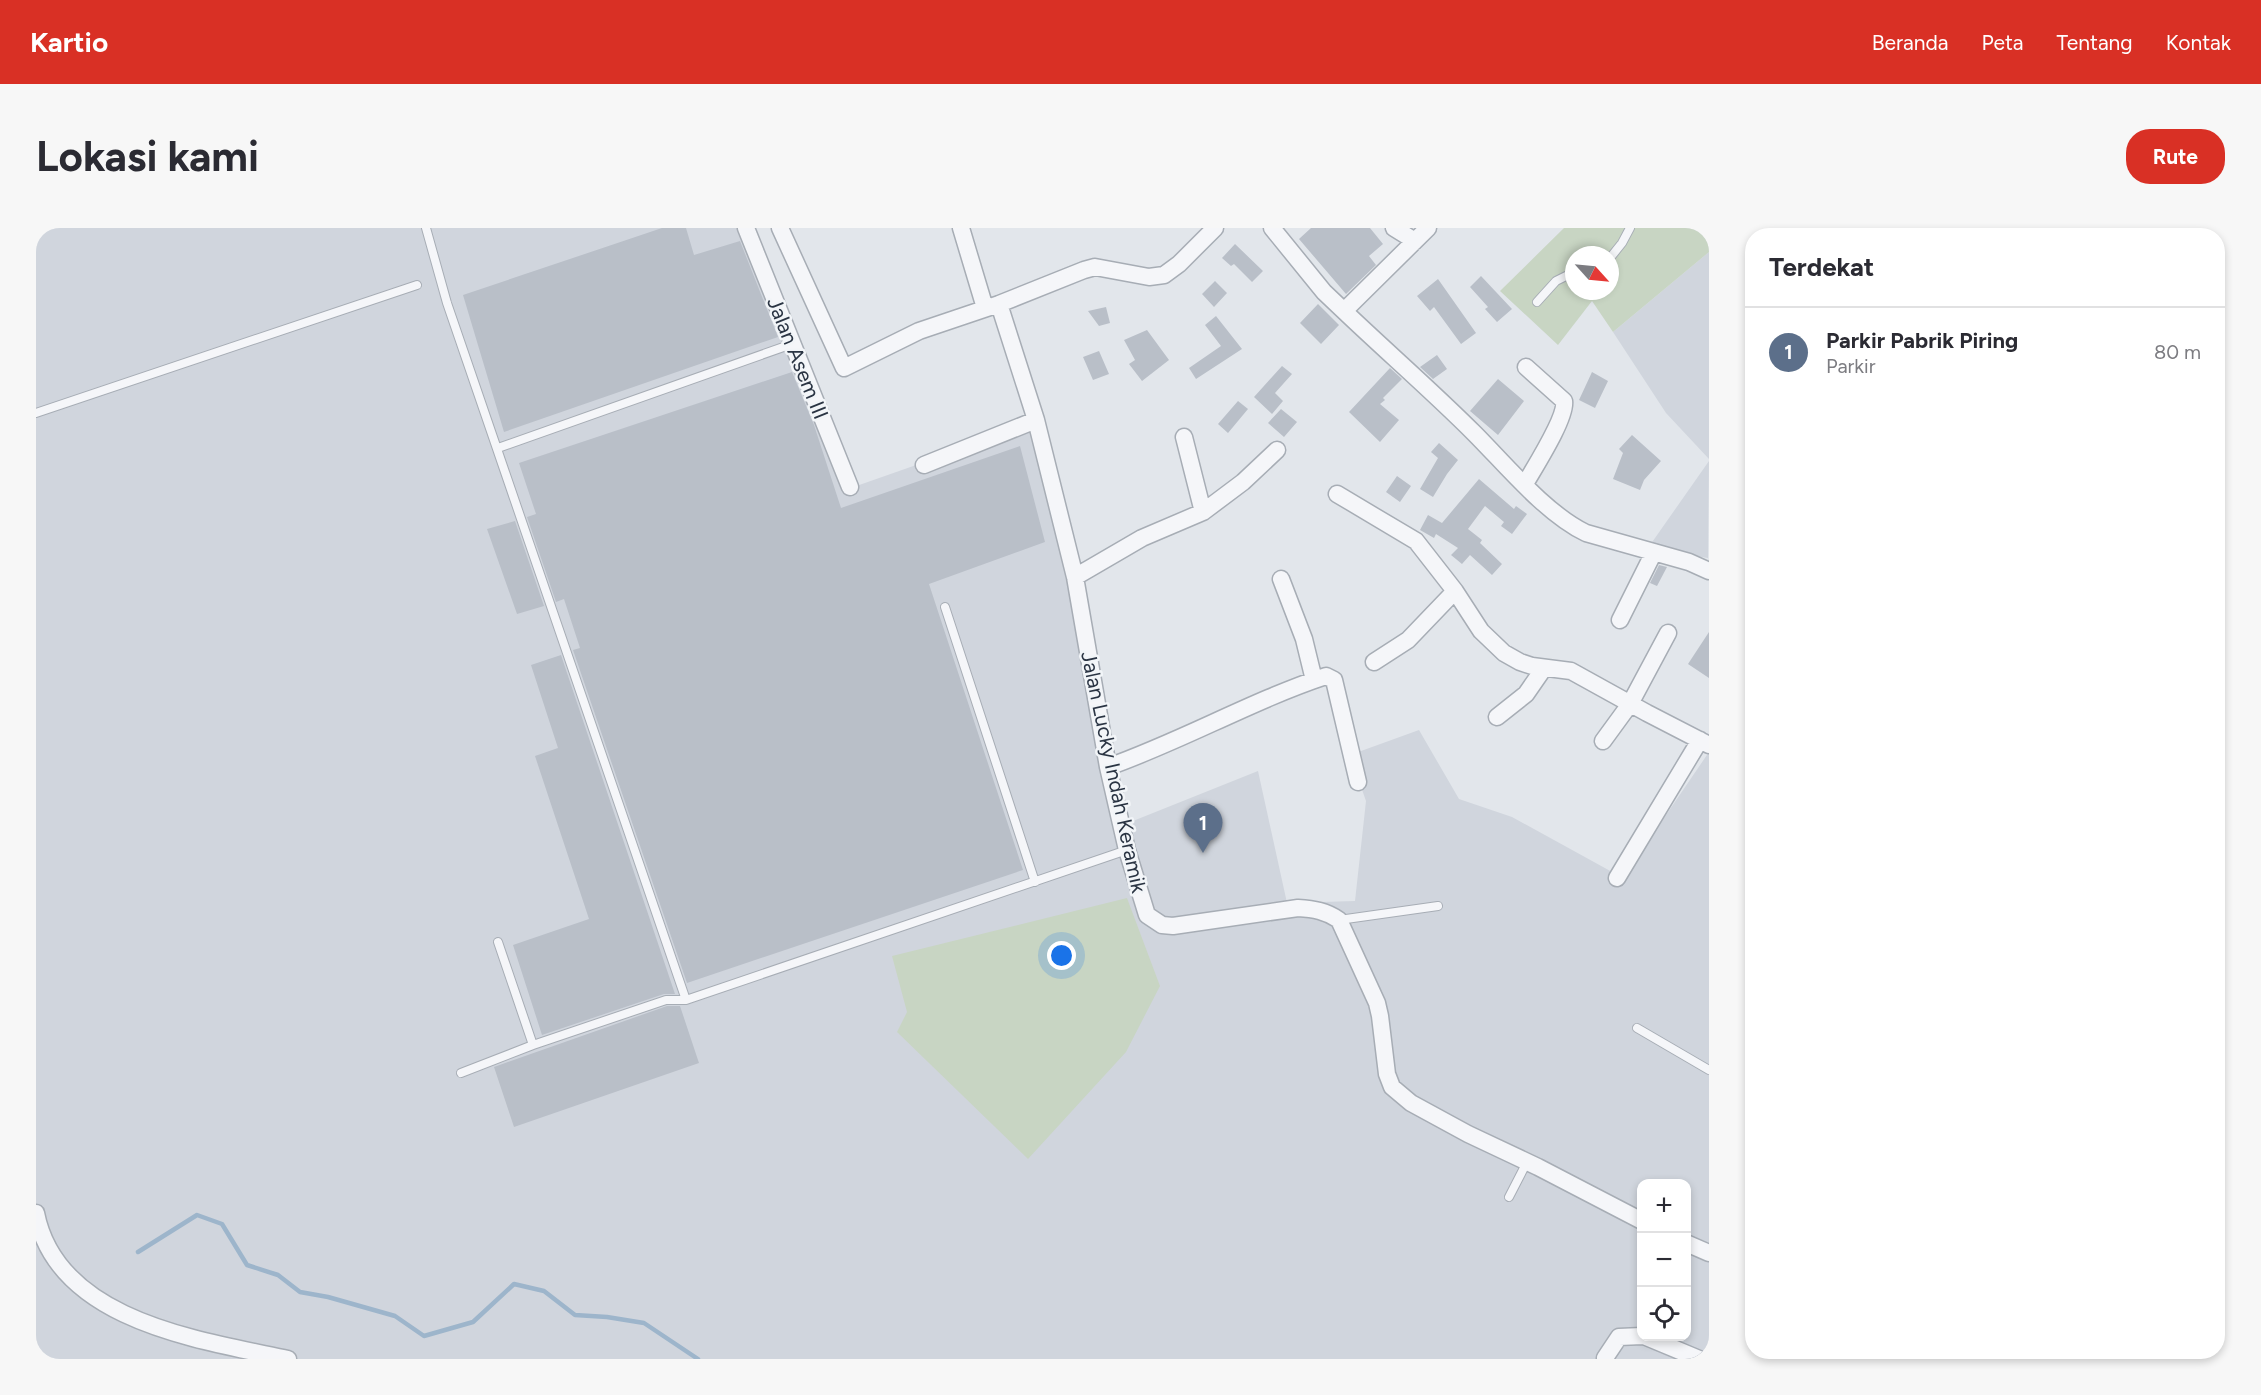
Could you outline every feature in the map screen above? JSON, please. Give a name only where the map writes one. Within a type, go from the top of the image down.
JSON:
[{"type":"street","name":"Jalan Asem III","points":[[746,228],[850,487]]},
{"type":"street","points":[[780,228],[844,368],[919,330],[992,306],[1095,267],[1149,277],[1164,275],[1179,264],[1215,228]]},
{"type":"street","name":"Jalan Lucky Indah Keramik","points":[[961,228],[1036,420],[1075,577],[1108,767],[1127,850],[1147,915],[1162,925],[1185,926],[1298,908],[1324,912],[1339,920]]},
{"type":"street","points":[[1272,228],[1324,292],[1572,526],[1689,562],[1709,571]]},
{"type":"street","points":[[1394,228],[1415,241]]},
{"type":"street","points":[[1344,311],[1428,228]]},
{"type":"street","points":[[1525,484],[1553,435],[1565,407],[1564,401],[1526,367]]},
{"type":"street","points":[[924,465],[1036,420]]},
{"type":"street","points":[[1184,437],[1203,512]]},
{"type":"street","points":[[1075,577],[1150,534],[1203,512],[1243,483],[1277,450]]},
{"type":"street","points":[[1337,494],[1416,541],[1492,643],[1520,662],[1544,668],[1572,671],[1704,742],[1617,878]]},
{"type":"street","points":[[1620,620],[1654,552]]},
{"type":"street","points":[[1281,579],[1304,639],[1314,680]]},
{"type":"street","points":[[1374,662],[1408,640],[1455,591]]},
{"type":"street","points":[[1603,741],[1630,704],[1668,633]]},
{"type":"street","points":[[1497,717],[1526,694],[1544,668]]},
{"type":"street","points":[[1108,767],[1141,755],[1263,700],[1326,676],[1334,680],[1358,782]]},
{"type":"street","points":[[1339,920],[1377,1003],[1387,1074],[1392,1087],[1411,1103],[1468,1134],[1637,1219]]},
{"type":"street","points":[[38,1232],[64,1272],[96,1298],[118,1311],[153,1326],[193,1338],[288,1359]]},
{"type":"street","points":[[1691,1245],[1709,1253]]},
{"type":"street","points":[[1605,1358],[1619,1337],[1637,1336]]},
{"type":"street","points":[[1654,1341],[1699,1359]]},
{"type":"lane","points":[[426,228],[447,303],[686,1000]]},
{"type":"lane","points":[[1619,247],[1630,228]]},
{"type":"lane","points":[[1537,302],[1556,281],[1565,276]]},
{"type":"lane","points":[[36,413],[417,285]]},
{"type":"lane","points":[[498,448],[792,344]]},
{"type":"lane","points":[[945,607],[1035,882]]},
{"type":"lane","points":[[461,1073],[533,1045],[666,1000],[686,1000],[1127,850]]},
{"type":"lane","points":[[1339,920],[1438,906]]},
{"type":"lane","points":[[498,942],[533,1045]]},
{"type":"lane","points":[[1636,1028],[1709,1070]]},
{"type":"lane","points":[[1509,1197],[1527,1162]]},
{"type":"shaded area","points":[[36,228],[744,228],[845,490],[1033,424],[1073,591],[1118,827],[1258,771],[1287,903],[1355,901],[1366,801],[1350,755],[1419,730],[1459,799],[1512,817],[1623,878],[1709,752],[1709,1359],[36,1359]]},
{"type":"shaded area","points":[[1709,252],[1709,459],[1666,413],[1613,332]]},
{"type":"shaded area","points":[[1709,461],[1708,558],[1648,548]]},
{"type":"green space","points":[[1564,228],[1709,228],[1709,252],[1613,332],[1592,301],[1558,345],[1500,291]]},
{"type":"green space","points":[[1127,898],[1160,986],[1126,1052],[1028,1159],[897,1032],[907,1012],[892,956]]},
{"type":"building","points":[[662,228],[686,228],[694,255],[740,241],[778,337],[504,432],[463,295]]},
{"type":"building","points":[[1311,228],[1370,228],[1383,244],[1369,256],[1376,265],[1346,294],[1299,239]]},
{"type":"building","points":[[1235,244],[1263,271],[1252,282],[1234,264],[1231,266],[1222,258]]},
{"type":"building","points":[[1481,276],[1512,309],[1497,322],[1485,309],[1488,307],[1470,287]]},
{"type":"building","points":[[1438,279],[1476,333],[1461,344],[1434,307],[1430,311],[1417,296]]},
{"type":"building","points":[[1215,281],[1227,293],[1214,307],[1202,294]]},
{"type":"building","points":[[1318,304],[1339,325],[1321,344],[1300,323]]},
{"type":"building","points":[[1106,307],[1110,323],[1099,326],[1088,311]]},
{"type":"building","points":[[1216,316],[1242,349],[1196,379],[1189,368],[1221,346],[1205,325]]},
{"type":"building","points":[[1147,330],[1169,360],[1142,381],[1129,364],[1135,360],[1124,340]]},
{"type":"building","points":[[1099,351],[1109,374],[1093,380],[1083,357]]},
{"type":"building","points":[[1437,355],[1447,369],[1433,379],[1420,367]]},
{"type":"building","points":[[1282,366],[1292,374],[1275,393],[1283,401],[1272,414],[1254,397]]},
{"type":"building","points":[[1390,368],[1402,379],[1380,404],[1399,420],[1380,442],[1349,412]]},
{"type":"building","points":[[792,372],[814,425],[841,508],[1020,446],[1045,542],[929,584],[1023,870],[687,983],[573,650],[580,648],[564,599],[556,602],[527,517],[536,514],[519,463]]},
{"type":"building","points":[[1592,372],[1608,381],[1595,408],[1579,400]]},
{"type":"building","points":[[1498,379],[1524,401],[1498,435],[1470,411]]},
{"type":"building","points":[[1238,401],[1248,409],[1228,433],[1218,424]]},
{"type":"building","points":[[1281,409],[1297,422],[1284,437],[1268,423]]},
{"type":"building","points":[[1632,435],[1661,461],[1644,480],[1640,490],[1613,479],[1623,453],[1619,449]]},
{"type":"building","points":[[1439,443],[1458,460],[1433,497],[1420,489],[1438,458],[1431,452]]},
{"type":"building","points":[[1397,476],[1411,486],[1400,502],[1386,492]]},
{"type":"building","points":[[1479,479],[1514,509],[1516,506],[1527,514],[1512,534],[1501,526],[1504,522],[1485,506],[1468,529],[1482,540],[1480,543],[1502,564],[1492,575],[1470,555],[1462,564],[1451,555],[1458,548],[1436,534],[1434,538],[1420,530],[1428,515],[1442,523]]},
{"type":"building","points":[[515,521],[544,606],[517,614],[487,529]]},
{"type":"building","points":[[1659,565],[1667,567],[1657,586],[1650,583]]},
{"type":"building","points":[[1709,632],[1709,678],[1688,664]]},
{"type":"building","points":[[561,655],[675,994],[664,994],[542,1035],[513,945],[589,919],[535,756],[558,748],[531,665]]},
{"type":"building","points":[[667,1006],[680,1006],[699,1063],[514,1127],[494,1067]]},
{"type":"waterway","points":[[138,1252],[197,1215],[222,1224],[247,1265],[278,1275],[300,1292],[328,1297],[395,1316],[424,1336],[473,1322],[514,1284],[544,1291],[575,1315],[644,1323],[698,1359]]},
{"type":"place","name":"Parkir Pabrik Piring","points":[[1203,853]]}]
